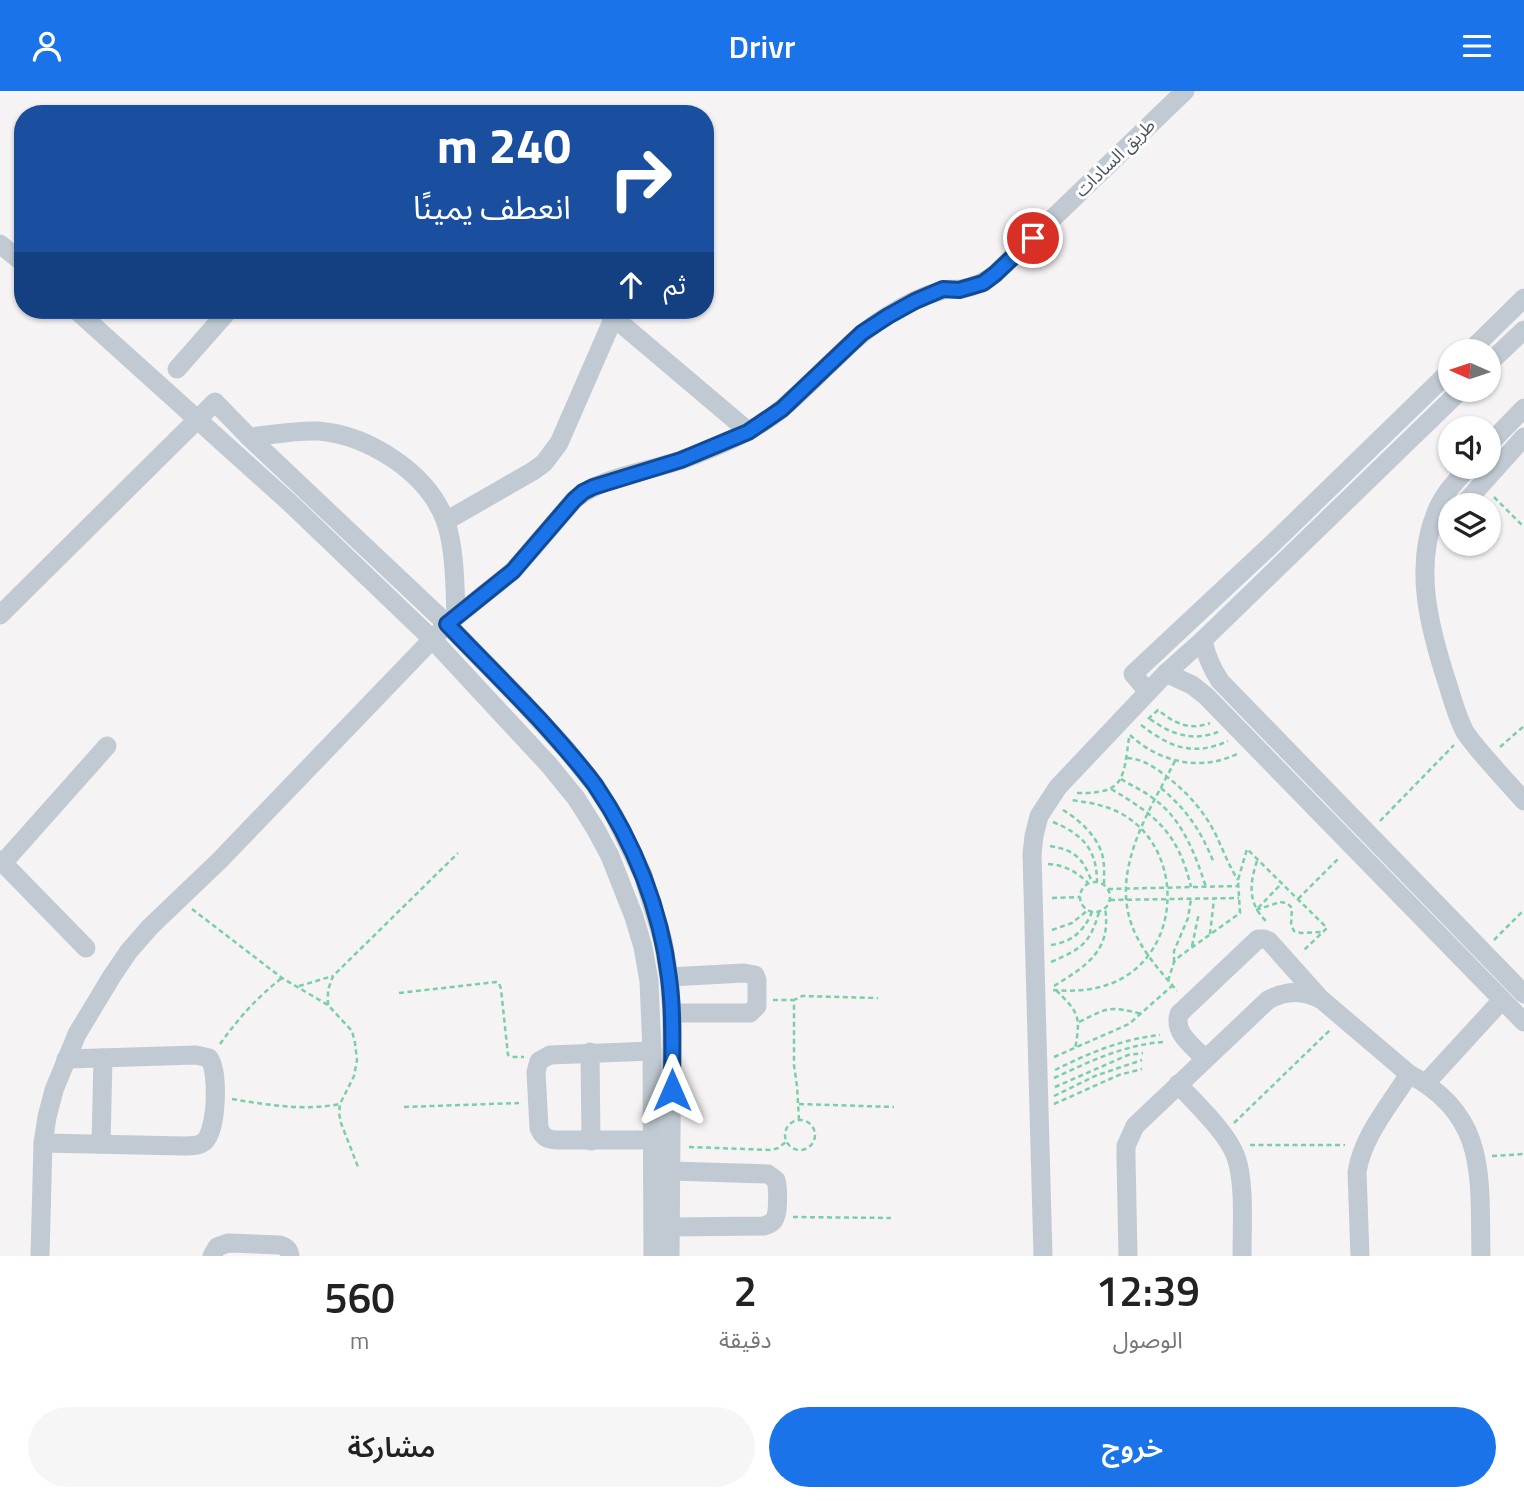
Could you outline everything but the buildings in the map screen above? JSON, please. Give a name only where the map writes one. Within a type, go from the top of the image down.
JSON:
[{"type":"street","name":"طريق السادات","points":[[41,1255],[43,1143],[47,1117],[77,1034],[112,976],[143,935],[220,860],[451,620],[513,571],[583,492],[605,482],[681,460],[748,432],[782,409],[862,333],[906,306],[943,289],[959,290],[983,283],[1185,91]]},
{"type":"street","points":[[0,244],[14,256]]},
{"type":"street","points":[[1482,339],[1524,298]]},
{"type":"street","points":[[86,319],[290,503],[433,640],[549,765],[576,798],[595,828],[622,883],[643,947],[649,981],[653,1256]]},
{"type":"street","points":[[177,369],[221,319]]},
{"type":"street","points":[[446,521],[544,463],[559,443],[607,319]]},
{"type":"street","points":[[615,319],[748,432]]},
{"type":"street","points":[[1502,351],[1524,330]]},
{"type":"street","points":[[1148,692],[1133,674],[1438,383]]},
{"type":"street","points":[[0,615],[215,402],[249,437],[451,620],[566,749],[594,785],[614,815],[635,856],[647,888],[663,941],[672,1013],[670,1256]]},
{"type":"street","points":[[1043,1256],[1032,867],[1034,837],[1044,809],[1069,775],[1166,673],[1448,403]]},
{"type":"street","points":[[1501,432],[1524,408]]},
{"type":"street","points":[[249,437],[316,431],[342,435],[392,457],[422,482],[446,521],[452,552],[451,620]]},
{"type":"street","points":[[1473,493],[1524,437]]},
{"type":"street","points":[[1458,479],[1437,510],[1430,531],[1425,560],[1425,599],[1442,667],[1466,733],[1524,801]]},
{"type":"street","points":[[1430,531],[1438,525]]},
{"type":"street","points":[[1203,640],[1210,666],[1220,681],[1524,994]]},
{"type":"street","points":[[1166,673],[1192,685],[1206,696],[1524,1022]]},
{"type":"street","points":[[1206,696],[1220,681]]},
{"type":"street","points":[[86,948],[1,861],[107,746]]},
{"type":"street","points":[[1205,1059],[1180,1032],[1177,1026],[1179,1013],[1258,939],[1269,941],[1322,1000],[1441,1095],[1454,1109],[1464,1124],[1476,1157],[1479,1179],[1480,1256]]},
{"type":"street","points":[[669,977],[744,973],[755,975],[757,979],[757,1006],[750,1013],[672,1013]]},
{"type":"street","points":[[1128,1256],[1126,1146],[1129,1136],[1142,1118],[1268,1000],[1289,992],[1300,992],[1322,1000]]},
{"type":"street","points":[[1360,1256],[1357,1172],[1364,1146],[1418,1079],[1502,1000]]},
{"type":"street","points":[[652,1051],[556,1054],[545,1057],[537,1066],[539,1128],[546,1139],[652,1140]]},
{"type":"street","points":[[590,1052],[591,1141]]},
{"type":"street","points":[[43,1143],[184,1146],[202,1144],[212,1129],[215,1070],[209,1058],[196,1055],[66,1059]]},
{"type":"street","points":[[101,1145],[103,1058]]},
{"type":"street","points":[[1178,1084],[1226,1139],[1235,1156],[1241,1181],[1242,1256]]},
{"type":"street","points":[[671,1171],[768,1174],[776,1180],[777,1185],[776,1217],[770,1224],[671,1227]]},
{"type":"street","points":[[212,1256],[217,1247],[228,1243],[280,1245],[289,1250],[290,1256]]},
{"type":"path","points":[[1481,485],[1524,527]]},
{"type":"path","points":[[1121,744],[1158,710],[1180,725],[1239,730]]},
{"type":"path","points":[[1149,718],[1164,729],[1190,737],[1239,730]]},
{"type":"path","points":[[1141,725],[1157,737],[1188,750],[1218,745],[1239,730]]},
{"type":"path","points":[[1486,759],[1524,726]]},
{"type":"path","points":[[1130,735],[1148,750],[1175,761],[1196,764],[1236,755],[1239,730]]},
{"type":"path","points":[[1368,833],[1466,733]]},
{"type":"path","points":[[1071,793],[1097,793],[1111,789],[1124,773],[1130,735]]},
{"type":"path","points":[[1127,758],[1144,761],[1180,787],[1214,831],[1238,880]]},
{"type":"path","points":[[1175,761],[1140,828],[1132,849],[1126,889],[1132,927],[1148,956],[1189,1004]]},
{"type":"path","points":[[1121,779],[1155,800],[1171,815],[1196,856],[1206,887]]},
{"type":"path","points":[[1077,786],[1066,799],[1102,806],[1124,815],[1140,828],[1159,854],[1168,899],[1165,921],[1148,956],[1114,983],[1088,990],[1048,989],[1078,971],[1104,941],[1107,929],[1105,908]]},
{"type":"path","points":[[1161,788],[1194,822],[1214,863]]},
{"type":"path","points":[[1111,789],[1148,813],[1175,842],[1185,863],[1191,887]]},
{"type":"path","points":[[1044,809],[1082,839],[1094,856],[1097,882]]},
{"type":"path","points":[[1044,809],[1069,814],[1097,842],[1104,863],[1104,885]]},
{"type":"path","points":[[1298,899],[1351,845]]},
{"type":"path","points":[[1033,846],[1059,847],[1076,855],[1085,866],[1090,883]]},
{"type":"path","points":[[1174,962],[1192,946],[1240,913],[1238,880],[1247,849],[1327,928],[1289,964]]},
{"type":"path","points":[[328,1005],[328,990],[333,977],[458,853]]},
{"type":"path","points":[[1258,859],[1251,882],[1256,910],[1274,928]]},
{"type":"path","points":[[1032,867],[1053,864],[1063,866],[1090,883]]},
{"type":"path","points":[[1035,969],[1068,955],[1084,945],[1091,935],[1099,912],[1110,900],[1108,889],[1104,885],[1090,883],[1081,891],[1080,902],[1090,911],[1099,912]]},
{"type":"path","points":[[1256,910],[1282,883]]},
{"type":"path","points":[[1108,889],[1238,886]]},
{"type":"path","points":[[1033,898],[1080,897]]},
{"type":"path","points":[[179,898],[282,978],[328,1005],[352,1031],[357,1060],[354,1076],[340,1104],[339,1113],[358,1167]]},
{"type":"path","points":[[1210,934],[1214,898]]},
{"type":"path","points":[[1110,900],[1239,898]]},
{"type":"path","points":[[1168,981],[1174,962],[1174,951],[1188,918],[1191,899]]},
{"type":"path","points":[[1256,910],[1280,902],[1287,903],[1293,911],[1294,931],[1322,932]]},
{"type":"path","points":[[1483,951],[1524,910]]},
{"type":"path","points":[[1034,937],[1061,944],[1072,939],[1088,923],[1090,911]]},
{"type":"path","points":[[1034,937],[1062,927],[1090,911]]},
{"type":"path","points":[[1192,946],[1199,913]]},
{"type":"path","points":[[297,986],[333,977]]},
{"type":"path","points":[[209,1058],[248,1008],[282,978]]},
{"type":"path","points":[[399,993],[499,983],[508,1055],[545,1057]]},
{"type":"path","points":[[1038,1089],[1075,1049],[1129,1024],[1172,985]]},
{"type":"path","points":[[1056,990],[1074,1010],[1079,1022],[1075,1049]]},
{"type":"path","points":[[799,1120],[794,1065],[793,1006],[796,998],[878,997]]},
{"type":"path","points":[[1079,1022],[1113,1008],[1142,1014]]},
{"type":"path","points":[[1226,1139],[1343,1018]]},
{"type":"path","points":[[1038,1089],[1113,1044],[1160,1035]]},
{"type":"path","points":[[1038,1089],[1089,1062],[1126,1048],[1163,1042]]},
{"type":"path","points":[[1038,1089],[1128,1055],[1143,1053]]},
{"type":"path","points":[[1038,1089],[1095,1076],[1142,1060]]},
{"type":"path","points":[[1038,1089],[1081,1093],[1142,1069]]},
{"type":"path","points":[[215,1097],[295,1108],[340,1104]]},
{"type":"path","points":[[404,1107],[537,1102]]},
{"type":"path","points":[[799,1104],[894,1107]]},
{"type":"path","points":[[799,1120],[805,1121],[814,1129],[811,1146],[806,1150],[795,1150],[786,1142],[786,1130],[789,1125],[799,1120]]},
{"type":"path","points":[[1226,1139],[1364,1146]]},
{"type":"path","points":[[671,1147],[772,1150],[786,1142]]},
{"type":"path","points":[[1476,1157],[1524,1154]]},
{"type":"path","points":[[776,1217],[891,1218]]},
{"type":"route","points":[[672,1090],[672,1013],[663,941],[656,912],[630,847],[614,815],[566,749],[447,624],[513,571],[583,492],[605,482],[681,460],[748,432],[797,396],[862,333],[915,301],[943,289],[959,290],[983,283],[1033,238]]}]
